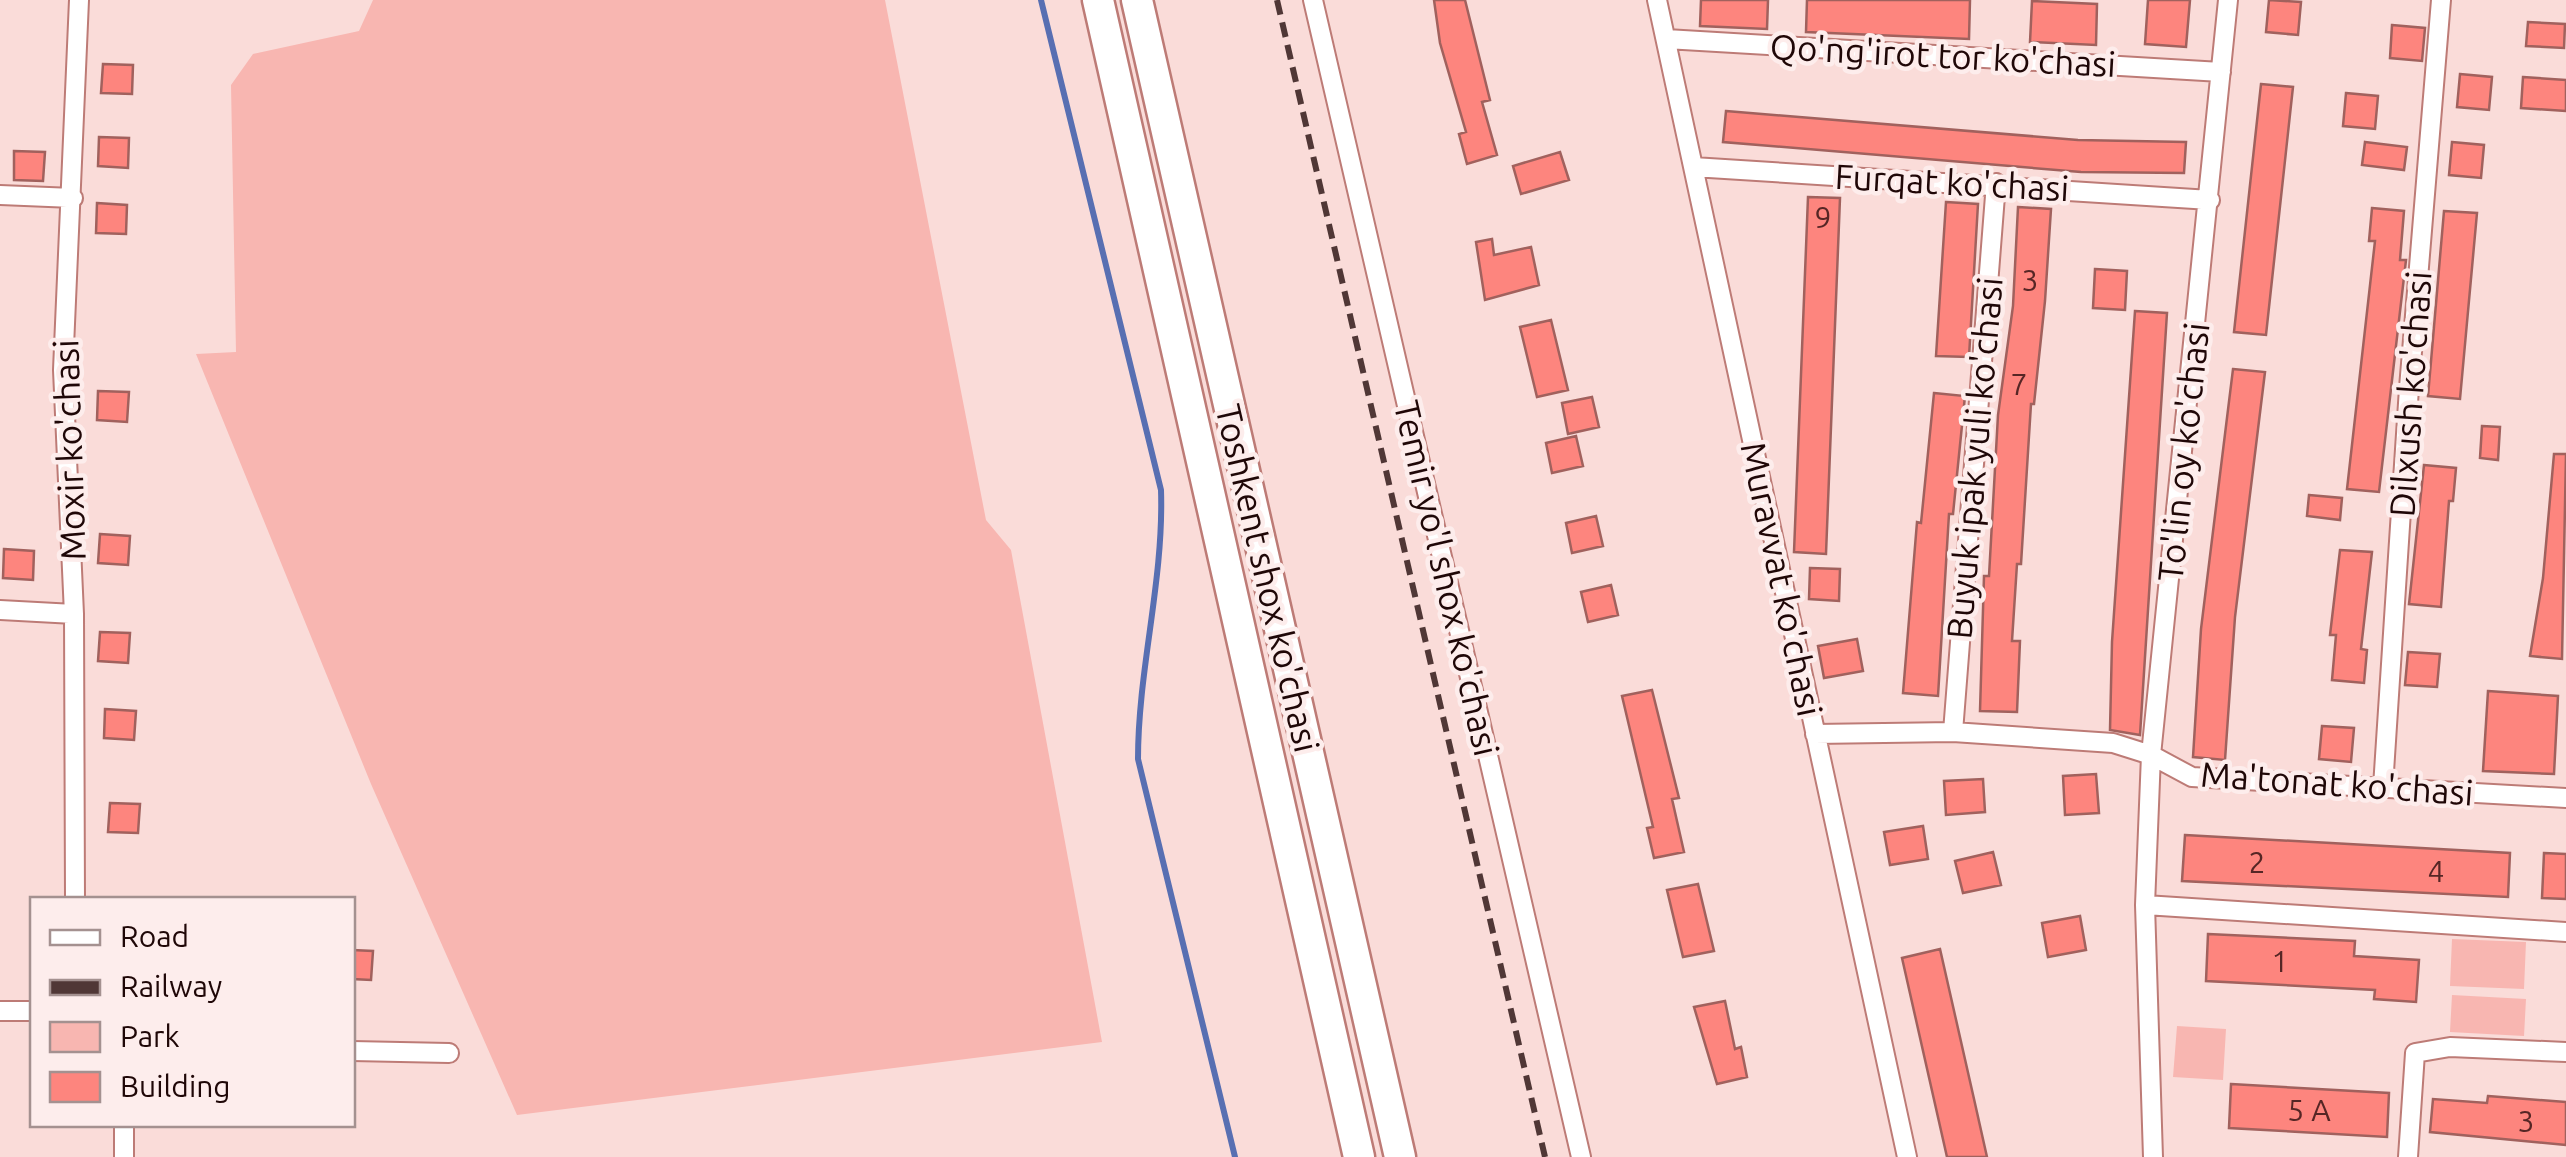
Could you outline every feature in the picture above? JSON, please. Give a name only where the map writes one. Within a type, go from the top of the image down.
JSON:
[{"type":"highway","points":[[1098,0],[1359,1157]]},
{"type":"highway","name":"Toshkent shox ko'chasi","points":[[1137,0],[1400,1157]]},
{"type":"street","name":"Moxir ko'chasi","points":[[75,897],[74,614],[63,370],[79,0]]},
{"type":"street","name":"Temir yo'l shox ko'chasi","points":[[1313,0],[1581,1157]]},
{"type":"street","name":"Muravvat ko'chasi","points":[[1658,0],[1907,1157]]},
{"type":"street","name":"To'lin oy ko'chasi","points":[[2153,1157],[2145,905],[2152,754],[2228,0]]},
{"type":"street","name":"Dilxush ko'chasi","points":[[2383,788],[2408,388],[2442,0]]},
{"type":"street","name":"Qo'ng'irot tor ko'chasi","points":[[1666,39],[2221,72]]},
{"type":"street","name":"Furqat ko'chasi","points":[[1693,168],[1996,183],[2210,200]]},
{"type":"street","name":"Buyuk ipak yuli ko'chasi","points":[[1953,732],[1996,183]]},
{"type":"street","points":[[0,195],[73,198]]},
{"type":"street","points":[[0,610],[74,614]]},
{"type":"street","name":"Ma'tonat ko'chasi","points":[[1815,734],[1953,732],[2113,743],[2152,754],[2192,777],[2566,798]]},
{"type":"street","points":[[2145,905],[2566,932]]},
{"type":"street","points":[[0,1011],[30,1012]]},
{"type":"street","points":[[2408,1157],[2415,1053],[2450,1047],[2566,1052]]},
{"type":"street","points":[[355,1050],[449,1054]]},
{"type":"street","points":[[124,1127],[124,1157]]},
{"type":"green space","points":[[373,0],[885,0],[986,520],[1011,550],[1102,1042],[517,1115],[371,784],[196,354],[236,352],[231,85],[253,54],[359,31]]},
{"type":"green space","points":[[2452,939],[2526,942],[2524,989],[2450,986]]},
{"type":"green space","points":[[2452,995],[2526,999],[2524,1036],[2450,1032]]},
{"type":"green space","points":[[2177,1026],[2226,1029],[2223,1080],[2173,1077]]},
{"type":"building","points":[[1434,0],[1465,0],[1490,100],[1482,102],[1497,155],[1467,164],[1459,134],[1466,132],[1440,43]]},
{"type":"building","points":[[1701,0],[1768,0],[1767,29],[1700,26]]},
{"type":"building","points":[[1807,0],[1970,0],[1969,39],[1806,32]]},
{"type":"building","points":[[2148,0],[2190,0],[2186,47],[2145,44]]},
{"type":"building","points":[[2269,0],[2301,2],[2298,35],[2266,32]]},
{"type":"building","points":[[2032,1],[2097,4],[2096,45],[2030,42]]},
{"type":"building","points":[[2528,22],[2565,24],[2564,48],[2526,46]]},
{"type":"building","points":[[2392,25],[2425,28],[2422,61],[2390,58]]},
{"type":"building","points":[[103,64],[133,65],[132,94],[101,93]]},
{"type":"building","points":[[2460,74],[2492,77],[2489,110],[2457,107]]},
{"type":"building","points":[[2523,77],[2566,80],[2566,111],[2521,108]]},
{"type":"building","points":[[2261,84],[2293,87],[2266,335],[2234,332]]},
{"type":"building","points":[[2346,93],[2378,96],[2375,129],[2343,126]]},
{"type":"building","points":[[1726,111],[2078,140],[2186,142],[2184,173],[2081,172],[1723,142]]},
{"type":"building","points":[[99,137],[129,138],[128,168],[98,166]]},
{"type":"building","points":[[2365,142],[2407,147],[2404,170],[2362,165]]},
{"type":"building","points":[[2452,142],[2484,145],[2481,178],[2449,175]]},
{"type":"building","points":[[14,151],[45,152],[43,181],[14,180]]},
{"type":"building","points":[[1560,152],[1569,180],[1521,194],[1513,166]]},
{"type":"building","points":[[1808,197],[1840,198],[1826,554],[1794,552]]},
{"type":"building","points":[[1946,202],[1978,204],[1969,357],[1936,356]]},
{"type":"building","points":[[97,203],[127,205],[126,234],[96,233]]},
{"type":"building","points":[[2018,207],[2051,209],[2045,301],[2031,404],[2021,564],[2017,564],[2012,641],[2020,641],[2017,712],[1980,711],[1984,576],[1989,576],[1998,415],[2013,306]]},
{"type":"building","points":[[2372,208],[2404,211],[2400,260],[2406,260],[2379,492],[2347,489],[2375,241],[2369,241]]},
{"type":"building","points":[[2444,211],[2477,213],[2460,399],[2428,396]]},
{"type":"building","points":[[1492,239],[1494,255],[1531,247],[1539,285],[1485,300],[1476,242]]},
{"type":"building","points":[[2095,269],[2127,271],[2125,310],[2093,308]]},
{"type":"building","points":[[2135,311],[2167,313],[2140,735],[2110,730],[2112,642]]},
{"type":"building","points":[[1551,320],[1568,390],[1537,397],[1520,327]]},
{"type":"building","points":[[2233,369],[2265,372],[2235,617],[2225,760],[2193,757],[2201,629]]},
{"type":"building","points":[[98,391],[129,392],[127,422],[97,420]]},
{"type":"building","points":[[1934,393],[1965,396],[1953,514],[1949,514],[1938,696],[1903,693],[1917,522],[1921,523]]},
{"type":"building","points":[[1592,397],[1599,427],[1568,434],[1562,403]]},
{"type":"building","points":[[2482,426],[2500,427],[2498,460],[2480,458]]},
{"type":"building","points":[[1576,436],[1583,466],[1552,473],[1546,443]]},
{"type":"building","points":[[2554,454],[2566,454],[2562,659],[2530,656],[2543,578]]},
{"type":"building","points":[[2424,465],[2456,468],[2453,501],[2449,501],[2441,607],[2409,604]]},
{"type":"building","points":[[2309,495],[2342,498],[2340,520],[2307,516]]},
{"type":"building","points":[[1596,516],[1603,546],[1572,553],[1566,523]]},
{"type":"building","points":[[100,534],[130,536],[128,565],[98,563]]},
{"type":"building","points":[[4,549],[34,551],[33,580],[3,578]]},
{"type":"building","points":[[2340,550],[2372,552],[2361,649],[2367,650],[2364,683],[2332,680],[2336,635],[2330,635]]},
{"type":"building","points":[[1810,568],[1840,569],[1839,601],[1809,599]]},
{"type":"building","points":[[1611,585],[1618,615],[1588,622],[1581,592]]},
{"type":"building","points":[[100,632],[130,633],[128,663],[98,661]]},
{"type":"building","points":[[1857,639],[1863,671],[1824,678],[1818,646]]},
{"type":"building","points":[[2408,652],[2440,654],[2437,687],[2405,685]]},
{"type":"building","points":[[1652,690],[1679,798],[1672,799],[1684,852],[1654,858],[1647,828],[1653,827],[1622,696]]},
{"type":"building","points":[[2488,691],[2558,696],[2554,774],[2483,771]]},
{"type":"building","points":[[105,709],[136,711],[134,740],[104,738]]},
{"type":"building","points":[[2322,726],[2354,728],[2351,762],[2319,759]]},
{"type":"building","points":[[2096,774],[2099,813],[2065,815],[2063,776]]},
{"type":"building","points":[[1983,779],[1985,812],[1946,815],[1944,781]]},
{"type":"building","points":[[110,803],[140,804],[138,833],[108,832]]},
{"type":"building","points":[[1923,826],[1928,859],[1890,865],[1884,832]]},
{"type":"building","points":[[2185,835],[2510,853],[2508,897],[2182,881]]},
{"type":"building","points":[[1993,852],[2001,885],[1963,893],[1955,861]]},
{"type":"building","points":[[2544,853],[2566,854],[2566,899],[2542,898]]},
{"type":"building","points":[[1698,884],[1714,951],[1683,957],[1667,890]]},
{"type":"building","points":[[2080,916],[2086,950],[2048,957],[2042,923]]},
{"type":"building","points":[[2208,934],[2355,941],[2354,956],[2419,960],[2416,1002],[2374,999],[2375,990],[2206,981]]},
{"type":"building","points":[[1940,949],[1987,1157],[1947,1157],[1902,958]]},
{"type":"building","points":[[355,950],[373,951],[371,980],[355,979]]},
{"type":"building","points":[[1725,1001],[1735,1049],[1741,1047],[1747,1077],[1717,1084],[1694,1007]]},
{"type":"building","points":[[2231,1084],[2389,1093],[2387,1137],[2229,1128]]},
{"type":"building","points":[[2488,1096],[2566,1102],[2566,1145],[2430,1132],[2433,1099],[2487,1103]]},
{"type":"waterway","points":[[1041,0],[1161,490],[1159,558],[1138,759],[1235,1157]]},
{"type":"railway","points":[[1277,0],[1545,1157]]}]
